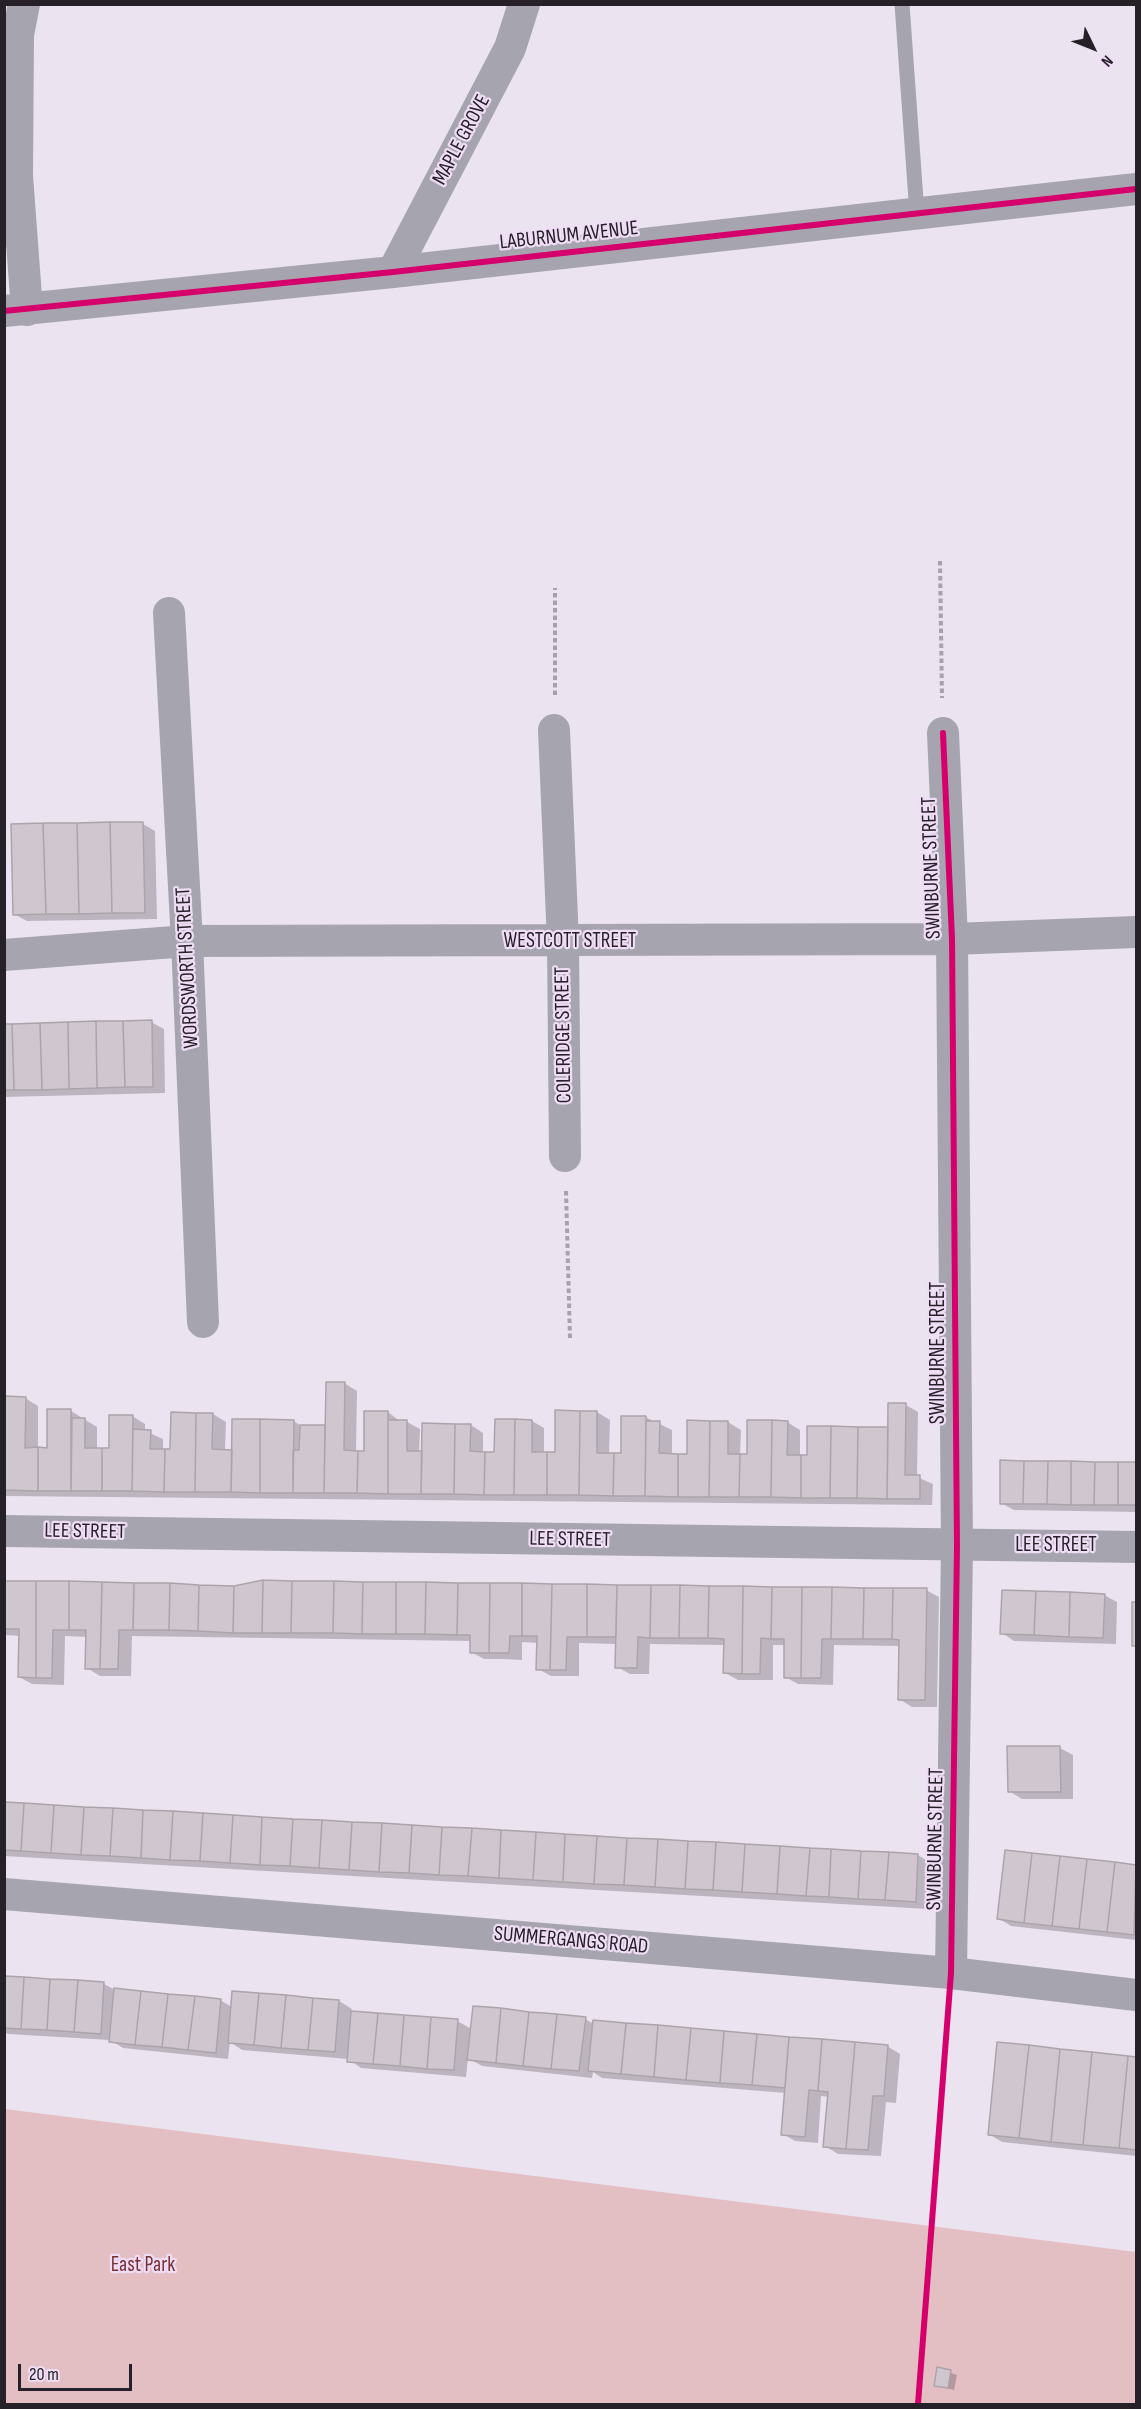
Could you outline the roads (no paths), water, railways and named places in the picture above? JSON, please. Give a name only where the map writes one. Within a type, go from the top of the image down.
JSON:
[{"type":"street","points":[[16,310],[18,35],[24,4]]},
{"type":"street","name":"MAPLE GROVE","points":[[393,272],[510,48],[524,4]]},
{"type":"street","name":"LABURNUM AVENUE","points":[[16,310],[393,272],[1137,189]]},
{"type":"street","name":"WORDSWORTH STREET","points":[[169,614],[187,941],[202,1322]]},
{"type":"street","name":"COLERIDGE STREET","points":[[554,730],[562,942],[565,1156]]},
{"type":"street","name":"SWINBURNE STREET","points":[[943,733],[952,939],[957,1546],[951,1973]]},
{"type":"street","name":"WESTCOTT STREET","points":[[4,955],[187,941],[562,942],[952,939],[1137,932]]},
{"type":"street","name":"LEE STREET","points":[[4,1531],[1137,1547]]},
{"type":"street","name":"SUMMERGANGS ROAD","points":[[4,1894],[951,1973],[1137,1995]]},
{"type":"lane","points":[[902,4],[917,214]]},
{"type":"park label","name":"East Park","points":[[143,2266]]}]
